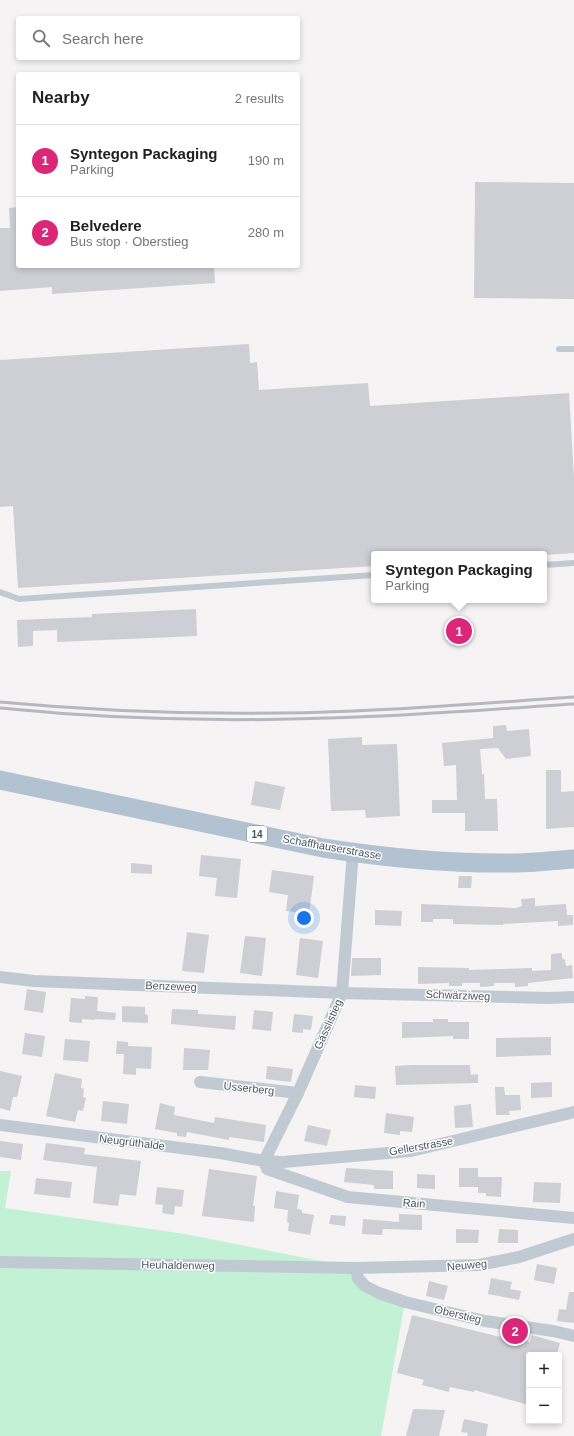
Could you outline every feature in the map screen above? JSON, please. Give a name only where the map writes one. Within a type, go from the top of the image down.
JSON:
[{"type":"main road","name":"Schaffhauserstrasse","points":[[0,780],[323,848],[457,862],[518,863],[574,859]]},
{"type":"street","name":"Gässlistieg","points":[[264,1161],[298,1093],[342,993],[353,852]]},
{"type":"street","name":"Benzeweg","points":[[0,977],[49,981],[342,993]]},
{"type":"street","name":"Schwärziweg","points":[[342,993],[549,998],[574,997]]},
{"type":"street","name":"Usserberg","points":[[200,1082],[298,1093]]},
{"type":"street","name":"Gellerstrasse","points":[[264,1161],[306,1160],[411,1150],[574,1112]]},
{"type":"street","name":"Neugrüthalde","points":[[0,1125],[220,1153],[264,1161]]},
{"type":"street","name":"Rain","points":[[264,1161],[267,1169],[274,1173],[285,1174],[348,1197],[574,1218]]},
{"type":"street","name":"Neuweg","points":[[356,1268],[479,1265],[519,1257],[574,1239]]},
{"type":"street","name":"Heuhaldenweg","points":[[0,1262],[356,1268]]},
{"type":"street","name":"Oberstieg","points":[[356,1268],[358,1278],[364,1286],[405,1302],[485,1321],[553,1331],[574,1336]]},
{"type":"lane","points":[[558,349],[574,349]]},
{"type":"lane","points":[[547,565],[574,563]]},
{"type":"lane","points":[[0,592],[19,599],[371,575]]},
{"type":"green space","points":[[0,1171],[11,1171],[5,1208],[185,1234],[356,1268],[358,1278],[405,1302],[381,1436],[0,1436]]},
{"type":"building","points":[[475,182],[574,183],[574,299],[474,298]]},
{"type":"building","points":[[16,207],[16,268],[214,268],[215,283],[52,294],[52,287],[0,291],[0,228],[10,228],[9,208]]},
{"type":"building","points":[[249,344],[250,363],[257,362],[259,390],[368,383],[370,406],[569,393],[574,477],[574,553],[547,555],[547,551],[371,551],[371,566],[18,588],[13,506],[0,507],[0,360]]},
{"type":"building","points":[[196,609],[197,636],[57,642],[57,630],[33,631],[33,646],[18,647],[17,620],[92,617],[92,614]]},
{"type":"building","points":[[506,725],[507,731],[529,729],[531,756],[506,759],[498,748],[480,749],[482,774],[484,774],[485,799],[497,799],[498,831],[465,831],[465,813],[432,813],[432,800],[457,800],[456,765],[444,766],[442,743],[493,738],[493,726]]},
{"type":"building","points":[[362,737],[362,745],[397,744],[400,816],[366,818],[365,810],[331,811],[328,739]]},
{"type":"building","points":[[546,770],[561,770],[561,792],[574,791],[574,827],[546,829]]},
{"type":"building","points":[[255,781],[285,787],[280,810],[251,805]]},
{"type":"building","points":[[201,855],[241,859],[237,898],[215,896],[217,878],[199,876]]},
{"type":"building","points":[[131,863],[152,865],[152,874],[131,873]]},
{"type":"building","points":[[272,870],[314,876],[309,914],[286,911],[288,895],[269,892]]},
{"type":"building","points":[[459,876],[472,876],[471,888],[458,888]]},
{"type":"building","points":[[535,898],[535,906],[566,904],[567,915],[573,915],[573,925],[558,926],[558,921],[503,925],[453,924],[453,919],[433,919],[433,922],[421,922],[421,904],[516,908],[522,906],[521,899]]},
{"type":"building","points":[[375,910],[402,911],[401,926],[375,925]]},
{"type":"building","points":[[187,932],[209,935],[204,973],[182,971]]},
{"type":"building","points":[[245,936],[266,938],[262,976],[240,973]]},
{"type":"building","points":[[300,938],[323,941],[318,978],[296,975]]},
{"type":"building","points":[[562,953],[562,958],[565,960],[566,966],[572,965],[573,978],[528,983],[528,986],[515,987],[515,983],[494,983],[494,986],[480,987],[480,983],[462,983],[462,986],[449,986],[449,983],[418,984],[418,967],[469,968],[469,970],[532,968],[532,971],[551,970],[551,954]]},
{"type":"building","points":[[352,958],[381,958],[381,975],[351,976]]},
{"type":"building","points":[[27,989],[46,992],[43,1013],[24,1010]]},
{"type":"building","points":[[85,996],[98,997],[97,1011],[116,1013],[115,1020],[82,1019],[82,1023],[69,1022],[71,998],[85,999]]},
{"type":"building","points":[[122,1006],[145,1007],[145,1014],[148,1015],[148,1023],[122,1022]]},
{"type":"building","points":[[172,1009],[198,1010],[198,1014],[236,1016],[235,1030],[171,1024]]},
{"type":"building","points":[[254,1010],[273,1012],[271,1031],[252,1029]]},
{"type":"building","points":[[294,1014],[313,1016],[311,1030],[303,1029],[303,1033],[292,1032]]},
{"type":"building","points":[[433,1019],[448,1019],[448,1022],[469,1022],[469,1039],[453,1039],[453,1036],[402,1038],[402,1022],[433,1022]]},
{"type":"building","points":[[25,1033],[45,1036],[42,1057],[22,1054]]},
{"type":"building","points":[[551,1037],[551,1055],[496,1057],[496,1038]]},
{"type":"building","points":[[65,1039],[90,1041],[88,1062],[63,1060]]},
{"type":"building","points":[[117,1041],[128,1042],[128,1046],[152,1047],[151,1069],[136,1068],[136,1075],[123,1074],[124,1054],[116,1054]]},
{"type":"building","points":[[184,1048],[210,1050],[208,1070],[183,1070]]},
{"type":"building","points":[[470,1065],[471,1075],[478,1074],[478,1083],[396,1085],[395,1066]]},
{"type":"building","points":[[267,1066],[293,1069],[291,1082],[266,1079]]},
{"type":"building","points":[[0,1071],[22,1076],[17,1097],[13,1097],[10,1111],[0,1108]]},
{"type":"building","points":[[55,1073],[82,1079],[81,1088],[84,1089],[83,1097],[86,1098],[83,1111],[78,1110],[75,1122],[46,1116]]},
{"type":"building","points":[[552,1082],[552,1097],[531,1098],[531,1083]]},
{"type":"building","points":[[355,1085],[376,1087],[375,1099],[354,1097]]},
{"type":"building","points":[[495,1087],[504,1087],[505,1095],[520,1095],[521,1110],[509,1111],[510,1115],[496,1115]]},
{"type":"building","points":[[103,1101],[129,1104],[127,1124],[101,1121]]},
{"type":"building","points":[[160,1103],[175,1107],[174,1115],[214,1123],[215,1117],[266,1125],[264,1142],[229,1137],[229,1140],[187,1132],[186,1137],[177,1136],[177,1133],[155,1129]]},
{"type":"building","points":[[471,1104],[473,1127],[455,1128],[454,1106]]},
{"type":"building","points":[[386,1113],[414,1117],[412,1132],[400,1131],[400,1135],[384,1133]]},
{"type":"building","points":[[308,1125],[331,1130],[327,1146],[304,1141]]},
{"type":"building","points":[[0,1141],[23,1144],[21,1160],[0,1157]]},
{"type":"building","points":[[46,1143],[85,1148],[84,1154],[141,1161],[136,1196],[120,1194],[118,1206],[93,1203],[97,1167],[43,1160]]},
{"type":"building","points":[[346,1168],[393,1171],[393,1189],[374,1189],[374,1185],[344,1182]]},
{"type":"building","points":[[459,1168],[478,1168],[478,1177],[502,1177],[501,1197],[486,1196],[486,1193],[478,1193],[478,1187],[459,1187]]},
{"type":"building","points":[[209,1169],[257,1176],[253,1206],[255,1206],[254,1222],[202,1216]]},
{"type":"building","points":[[417,1174],[435,1175],[435,1189],[417,1188]]},
{"type":"building","points":[[36,1178],[72,1182],[70,1198],[34,1194]]},
{"type":"building","points":[[534,1182],[561,1183],[560,1203],[533,1202]]},
{"type":"building","points":[[157,1187],[184,1190],[182,1207],[175,1206],[174,1215],[162,1213],[163,1205],[155,1204]]},
{"type":"building","points":[[276,1191],[299,1195],[297,1209],[302,1210],[302,1213],[314,1215],[310,1235],[288,1231],[288,1210],[274,1208]]},
{"type":"building","points":[[399,1214],[422,1215],[422,1230],[383,1229],[382,1235],[362,1234],[363,1219],[399,1222]]},
{"type":"building","points":[[331,1215],[346,1216],[345,1226],[329,1224]]},
{"type":"building","points":[[456,1229],[479,1230],[478,1243],[456,1243]]},
{"type":"building","points":[[499,1229],[518,1230],[518,1243],[498,1243]]},
{"type":"building","points":[[537,1264],[557,1268],[554,1284],[534,1280]]},
{"type":"building","points":[[491,1278],[512,1282],[510,1289],[521,1291],[519,1300],[488,1294]]},
{"type":"building","points":[[429,1281],[448,1286],[444,1300],[426,1296]]},
{"type":"building","points":[[569,1292],[574,1292],[574,1323],[557,1321],[559,1309],[566,1310]]},
{"type":"building","points":[[412,1315],[500,1337],[501,1334],[530,1342],[532,1335],[560,1343],[558,1352],[526,1352],[526,1404],[474,1390],[474,1392],[450,1387],[449,1392],[422,1385],[424,1380],[397,1373]]},
{"type":"building","points":[[413,1409],[445,1410],[439,1436],[406,1436]]},
{"type":"building","points":[[464,1419],[488,1424],[486,1436],[467,1436],[468,1433],[461,1432]]},
{"type":"railway","points":[[0,702],[133,711],[266,713],[381,710],[574,697]]},
{"type":"railway","points":[[0,708],[82,715],[164,719],[247,720],[390,716],[574,704]]},
{"type":"place","name":"Syntegon Packaging","points":[[459,631]]},
{"type":"place","name":"Belvedere","points":[[515,1331]]}]
